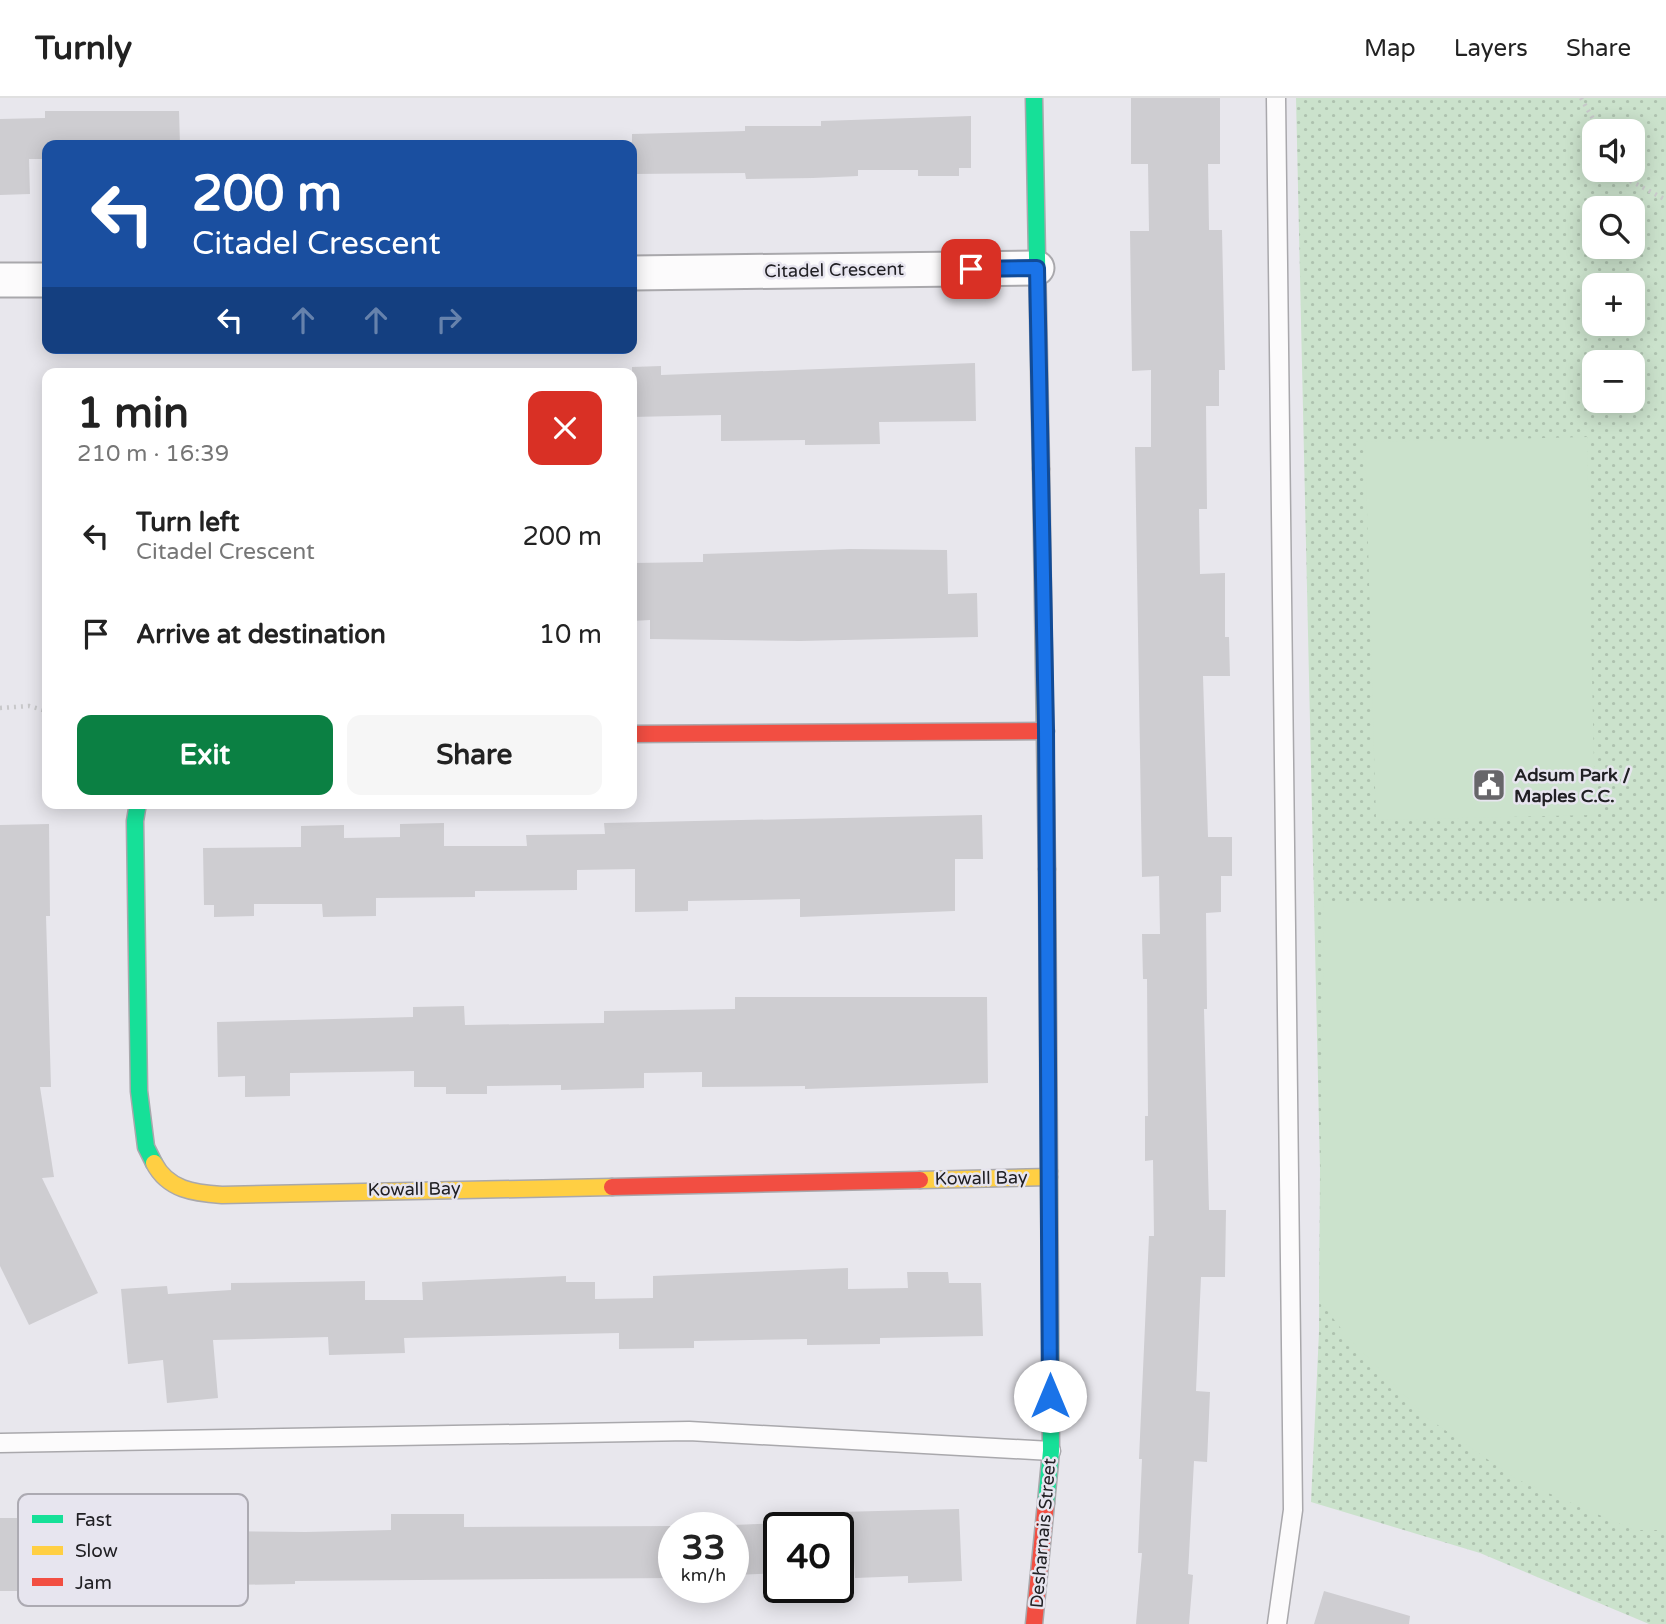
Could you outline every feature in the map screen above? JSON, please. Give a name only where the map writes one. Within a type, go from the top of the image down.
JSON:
[{"type":"street","name":"Desharnais Street","points":[[1034,98],[1046,730],[1051,1451],[1034,1624]]},
{"type":"street","name":"Citadel Crescent","points":[[637,273],[1037,268]]},
{"type":"street","points":[[0,280],[42,280]]},
{"type":"street","points":[[637,734],[1046,730]]},
{"type":"street","name":"Kowall Bay","points":[[137,809],[135,821],[140,1102],[146,1147],[159,1172],[186,1192],[222,1195],[1049,1177]]},
{"type":"lane","points":[[1276,98],[1293,1510],[1277,1624]]},
{"type":"lane","points":[[0,1443],[689,1431],[1051,1451]]},
{"type":"path","points":[[1581,98],[1593,119]]},
{"type":"path","points":[[1633,182],[1666,200]]},
{"type":"path","points":[[0,708],[29,706],[42,710]]},
{"type":"green space","name":"Adsum Park / Maples C.C.","points":[[1296,98],[1666,98],[1666,1624],[1649,1624],[1480,1553],[1311,1502],[1319,1332],[1320,1169]]},
{"type":"green space","points":[[1587,437],[1595,815],[1376,820],[1365,442]]},
{"type":"green space","points":[[1324,902],[1666,903],[1666,1530],[1634,1530],[1516,1479],[1426,1417],[1346,1335],[1319,1300]]},
{"type":"building","points":[[1131,98],[1220,98],[1220,164],[1208,164],[1209,230],[1222,230],[1225,370],[1219,370],[1219,406],[1206,406],[1207,509],[1199,509],[1200,574],[1225,573],[1225,637],[1229,637],[1230,676],[1203,676],[1208,837],[1232,837],[1232,876],[1221,876],[1221,912],[1206,913],[1207,1009],[1204,1009],[1209,1210],[1226,1210],[1225,1277],[1201,1277],[1196,1391],[1210,1392],[1207,1462],[1194,1461],[1188,1574],[1193,1575],[1189,1624],[1136,1624],[1142,1553],[1138,1553],[1142,1459],[1139,1459],[1149,1236],[1154,1236],[1153,1160],[1145,1161],[1145,1116],[1148,1116],[1147,979],[1143,979],[1142,934],[1160,934],[1159,876],[1142,877],[1135,447],[1151,447],[1151,370],[1132,371],[1130,231],[1149,231],[1148,164],[1131,164]]},
{"type":"building","points":[[45,111],[179,111],[180,140],[42,140],[42,159],[29,159],[30,194],[0,195],[0,119],[45,118]]},
{"type":"building","points":[[971,116],[971,168],[959,168],[959,176],[918,176],[918,170],[858,170],[858,176],[746,179],[745,173],[637,174],[637,140],[632,140],[632,134],[745,131],[745,126],[821,126],[821,121]]},
{"type":"building","points":[[975,363],[976,421],[879,422],[880,444],[805,445],[805,440],[721,441],[721,415],[637,417],[637,368],[632,367],[661,366],[661,375]]},
{"type":"building","points":[[850,549],[947,550],[948,594],[977,593],[978,637],[800,641],[650,639],[650,620],[637,621],[637,563],[703,562],[703,554]]},
{"type":"building","points":[[982,815],[983,859],[955,859],[955,911],[800,917],[800,899],[688,901],[688,911],[635,912],[635,869],[577,870],[577,890],[475,891],[475,897],[376,898],[376,916],[323,917],[322,904],[254,904],[254,916],[214,917],[214,905],[204,905],[203,848],[301,847],[301,826],[344,825],[344,838],[400,837],[400,824],[444,823],[444,846],[527,846],[526,835],[605,834],[604,823]]},
{"type":"building","points":[[49,824],[50,916],[46,916],[51,1087],[40,1087],[54,1177],[42,1178],[98,1293],[29,1325],[0,1266],[0,825]]},
{"type":"building","points":[[735,997],[987,997],[988,1083],[805,1089],[805,1086],[702,1087],[702,1072],[644,1073],[644,1088],[561,1090],[561,1085],[487,1086],[487,1094],[446,1094],[446,1087],[414,1087],[414,1071],[290,1073],[290,1096],[245,1097],[245,1076],[218,1077],[217,1022],[413,1017],[413,1007],[464,1006],[465,1025],[604,1023],[604,1011],[735,1009]]},
{"type":"building","points":[[848,1268],[848,1289],[908,1288],[907,1272],[948,1272],[949,1283],[981,1283],[983,1336],[880,1338],[880,1344],[807,1345],[807,1339],[694,1341],[694,1348],[619,1349],[619,1333],[404,1338],[405,1353],[329,1355],[328,1337],[213,1340],[218,1398],[167,1403],[163,1360],[128,1364],[121,1289],[167,1286],[168,1294],[231,1290],[231,1283],[365,1281],[365,1300],[423,1300],[422,1282],[566,1276],[566,1282],[595,1282],[595,1299],[653,1298],[653,1276]]},
{"type":"building","points":[[959,1509],[962,1581],[908,1583],[908,1576],[855,1578],[854,1512],[838,1512]]},
{"type":"building","points":[[391,1514],[464,1514],[464,1527],[658,1526],[658,1578],[295,1581],[295,1584],[248,1585],[248,1531],[391,1530]]},
{"type":"building","points":[[0,1518],[18,1518],[18,1591],[0,1591]]},
{"type":"building","points":[[749,1524],[763,1524],[763,1574],[749,1574]]},
{"type":"building","points":[[1324,1591],[1410,1616],[1409,1624],[1314,1624]]},
{"type":"traffic: fast","points":[[1034,98],[1041,469]]},
{"type":"traffic: fast","points":[[137,809],[139,1091],[146,1147],[154,1163]]},
{"type":"traffic: fast","points":[[1046,1503],[1051,1451],[1049,1171]]},
{"type":"traffic: slow","points":[[1041,469],[1047,869]]},
{"type":"traffic: slow","points":[[154,1163],[174,1184],[192,1191],[222,1195],[612,1187]]},
{"type":"traffic: slow","points":[[920,1180],[1049,1177]]},
{"type":"traffic: jam","points":[[637,734],[1046,731]]},
{"type":"traffic: jam","points":[[1047,869],[1049,1171]]},
{"type":"traffic: jam","points":[[612,1187],[920,1180]]},
{"type":"traffic: jam","points":[[1034,1624],[1046,1503]]},
{"type":"place","name":"Adsum Park / Maples C.C.","points":[[1489,785]]},
{"type":"route","points":[[971,269],[1037,268],[1046,730],[1050,1396]]}]
